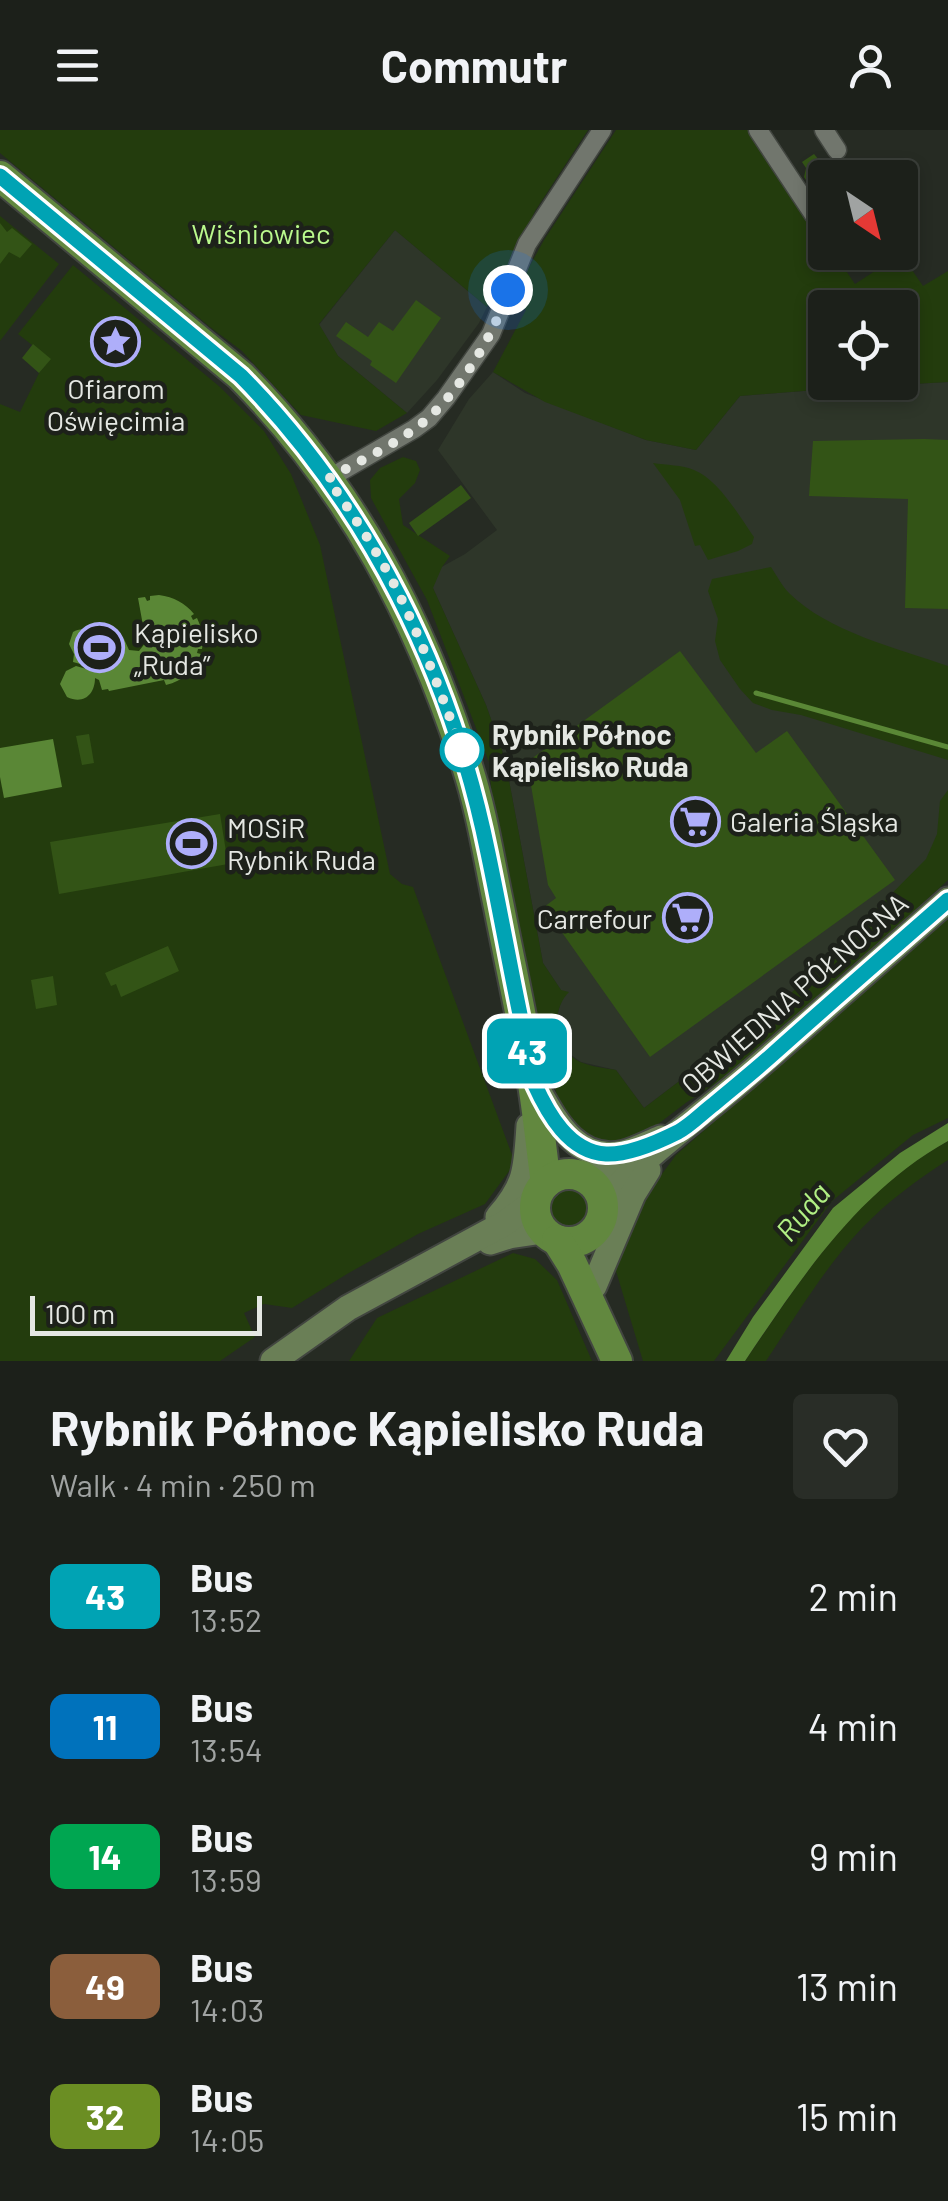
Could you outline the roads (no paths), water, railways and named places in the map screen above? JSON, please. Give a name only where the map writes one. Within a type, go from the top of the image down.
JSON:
[{"type":"main road","points":[[0,176],[241,376],[272,408],[366,534],[398,592],[463,753],[480,814],[533,1081],[569,1188],[600,1222],[590,1235],[573,1242],[550,1236]]},
{"type":"main road","name":"OBWIEDNIA PÓŁNOCNA","points":[[273,1361],[363,1299],[569,1188],[619,1184],[948,900]]},
{"type":"main road","points":[[533,1081],[566,1136],[595,1152],[625,1152],[679,1131]]},
{"type":"main road","points":[[486,1232],[512,1200],[525,1175],[533,1081]]},
{"type":"main road","points":[[594,1286],[641,1179],[679,1131]]},
{"type":"main road","points":[[569,1188],[536,1219],[572,1264],[616,1361]]},
{"type":"main road","points":[[590,1235],[594,1286],[603,1327]]},
{"type":"main road","name":"OBWIEDNIA PÓŁNOCNA","points":[[457,1250],[509,1236],[550,1236]]},
{"type":"street","points":[[328,479],[414,429],[446,398],[491,334],[527,244],[602,130]]},
{"type":"street","points":[[758,130],[808,206]]},
{"type":"street","points":[[824,130],[837,150]]},
{"type":"waterway","points":[[756,693],[948,747]]},
{"type":"place","name":"Ofiarom Oświęcimia","points":[[116,341]]},
{"type":"place","name":"Kąpielisko „Ruda”","points":[[99,648]]},
{"type":"place","name":"Rybnik Północ Kąpielisko Ruda","points":[[462,750]]},
{"type":"place","name":"Galeria Śląska","points":[[695,821]]},
{"type":"place","name":"MOSiR Rybnik Ruda","points":[[192,843]]},
{"type":"place","name":"Carrefour","points":[[687,918]]},
{"type":"park label","name":"Wiśniowiec","points":[[261,233]]},
{"type":"water label","name":"Ruda","points":[[802,1211]]}]
